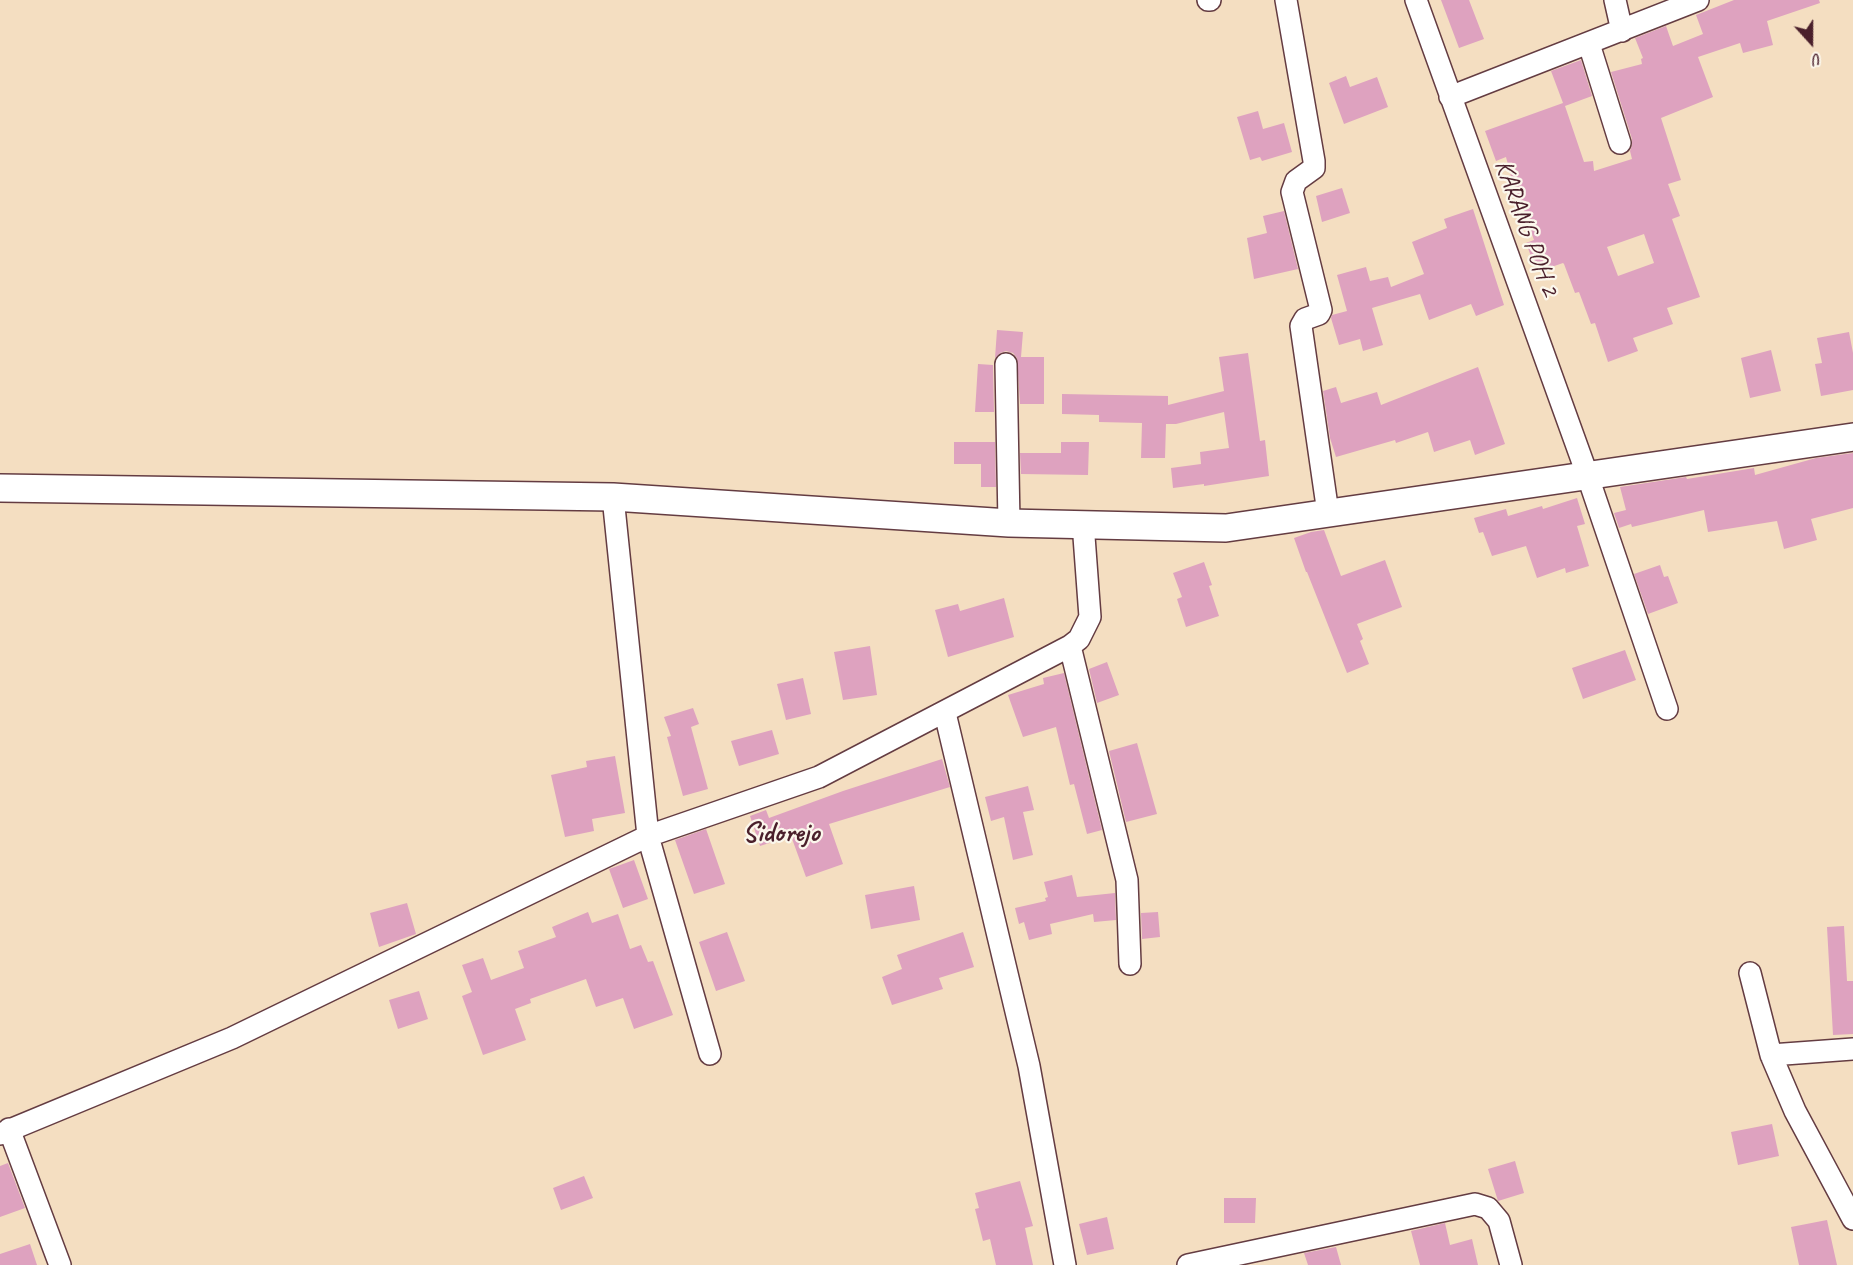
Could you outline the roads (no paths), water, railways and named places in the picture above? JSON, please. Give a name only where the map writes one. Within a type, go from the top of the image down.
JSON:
[{"type":"main road","points":[[0,488],[613,497],[1009,523],[1226,528],[1853,437]]},
{"type":"street","points":[[1286,0],[1314,161],[1314,168],[1296,181],[1292,192],[1321,310],[1318,314],[1305,319],[1301,326],[1328,513]]},
{"type":"street","name":"KARANG POH 2","points":[[1416,0],[1587,474],[1667,709]]},
{"type":"street","points":[[1615,0],[1622,32]]},
{"type":"street","points":[[1450,97],[1622,32],[1698,0]]},
{"type":"street","points":[[1589,44],[1620,143]]},
{"type":"street","points":[[1006,364],[1009,523]]},
{"type":"street","points":[[613,497],[648,836],[710,1054]]},
{"type":"street","points":[[60,1265],[5,1132],[232,1038],[648,836],[819,777],[1070,646],[1079,639],[1089,617],[1083,523]]},
{"type":"street","points":[[1070,646],[1127,880],[1130,964]]},
{"type":"street","points":[[945,713],[1029,1066],[1065,1265]]},
{"type":"street","points":[[1750,973],[1771,1055],[1795,1111],[1853,1219]]},
{"type":"street","points":[[1771,1055],[1853,1049]]},
{"type":"street","points":[[1188,1265],[1474,1204],[1488,1208],[1499,1221],[1511,1265]]},
{"type":"district","name":"Sidorejo","points":[[781,834]]}]
